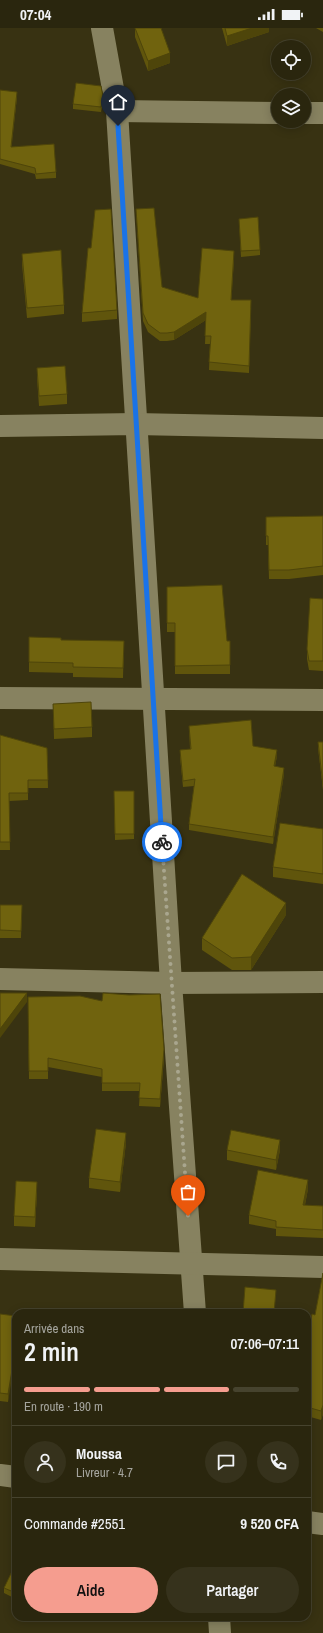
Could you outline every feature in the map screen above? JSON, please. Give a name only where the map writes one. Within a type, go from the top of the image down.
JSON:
[{"type":"street","points":[[102,28],[117,112],[171,983],[195,1309]]},
{"type":"street","points":[[117,112],[271,113]]},
{"type":"street","points":[[311,113],[323,113]]},
{"type":"street","points":[[0,426],[136,424],[323,428]]},
{"type":"street","points":[[0,698],[323,700]]},
{"type":"street","points":[[0,979],[171,983],[323,982]]},
{"type":"street","points":[[0,1259],[191,1262],[323,1267]]},
{"type":"street","points":[[0,1475],[12,1476]]},
{"type":"street","points":[[311,1522],[323,1524]]},
{"type":"street","points":[[219,1621],[220,1633]]},
{"type":"building","points":[[135,28],[161,28],[170,53],[148,61]]},
{"type":"building","points":[[225,28],[252,28],[227,36]]},
{"type":"building","points":[[76,83],[101,86],[103,96],[101,107],[73,104]]},
{"type":"building","points":[[0,90],[17,92],[11,147],[54,144],[56,172],[36,174],[35,168],[0,159]]},
{"type":"building","points":[[154,208],[162,287],[198,298],[202,248],[234,251],[231,300],[251,300],[249,366],[209,362],[211,336],[205,336],[206,312],[174,332],[160,333],[148,324],[143,313],[136,209]]},
{"type":"building","points":[[111,209],[117,310],[82,313],[88,248],[91,248],[95,210]]},
{"type":"building","points":[[258,217],[260,250],[241,251],[239,219]]},
{"type":"building","points":[[61,250],[64,305],[27,308],[22,254]]},
{"type":"building","points":[[65,366],[67,394],[39,396],[37,368]]},
{"type":"building","points":[[323,516],[323,566],[289,570],[269,570],[266,517]]},
{"type":"building","points":[[222,585],[227,641],[230,641],[230,665],[175,666],[175,623],[167,623],[167,587]]},
{"type":"building","points":[[310,598],[323,599],[323,661],[309,661],[307,649]]},
{"type":"building","points":[[29,637],[61,638],[61,640],[124,641],[123,668],[73,667],[73,663],[29,662]]},
{"type":"building","points":[[91,702],[92,727],[54,729],[53,704]]},
{"type":"building","points":[[251,720],[253,746],[277,750],[274,766],[284,768],[273,837],[189,824],[195,779],[183,781],[180,750],[191,749],[189,726]]},
{"type":"building","points":[[0,735],[47,748],[48,780],[28,780],[28,793],[9,793],[10,842],[0,842]]},
{"type":"building","points":[[318,742],[323,742],[323,785]]},
{"type":"building","points":[[114,791],[134,791],[134,834],[115,834]]},
{"type":"building","points":[[280,823],[323,829],[323,874],[273,867]]},
{"type":"building","points":[[242,874],[286,903],[251,957],[232,958],[202,938]]},
{"type":"building","points":[[0,905],[22,905],[21,931],[0,930]]},
{"type":"building","points":[[0,993],[27,993],[0,1029]]},
{"type":"building","points":[[103,993],[129,995],[160,994],[164,1049],[160,1099],[139,1098],[140,1083],[102,1083],[102,1069],[48,1058],[48,1071],[29,1071],[28,997],[80,996],[102,1001]]},
{"type":"building","points":[[96,1129],[126,1133],[120,1182],[89,1178]]},
{"type":"building","points":[[231,1130],[280,1140],[276,1160],[227,1150]]},
{"type":"building","points":[[258,1170],[308,1180],[303,1205],[323,1206],[323,1230],[276,1227],[276,1221],[249,1215]]},
{"type":"building","points":[[16,1181],[37,1182],[35,1217],[14,1216]]},
{"type":"building","points":[[323,1273],[323,1405],[321,1411],[311,1408],[311,1320],[312,1314],[315,1315]]},
{"type":"building","points":[[245,1287],[276,1290],[274,1309],[243,1309]]},
{"type":"building","points":[[0,1314],[12,1316],[12,1370],[8,1394],[0,1393]]},
{"type":"building","points":[[12,1571],[12,1591],[4,1588]]},
{"type":"way so far","points":[[162,842],[188,1216]]},
{"type":"route","points":[[118,126],[162,842]]}]
